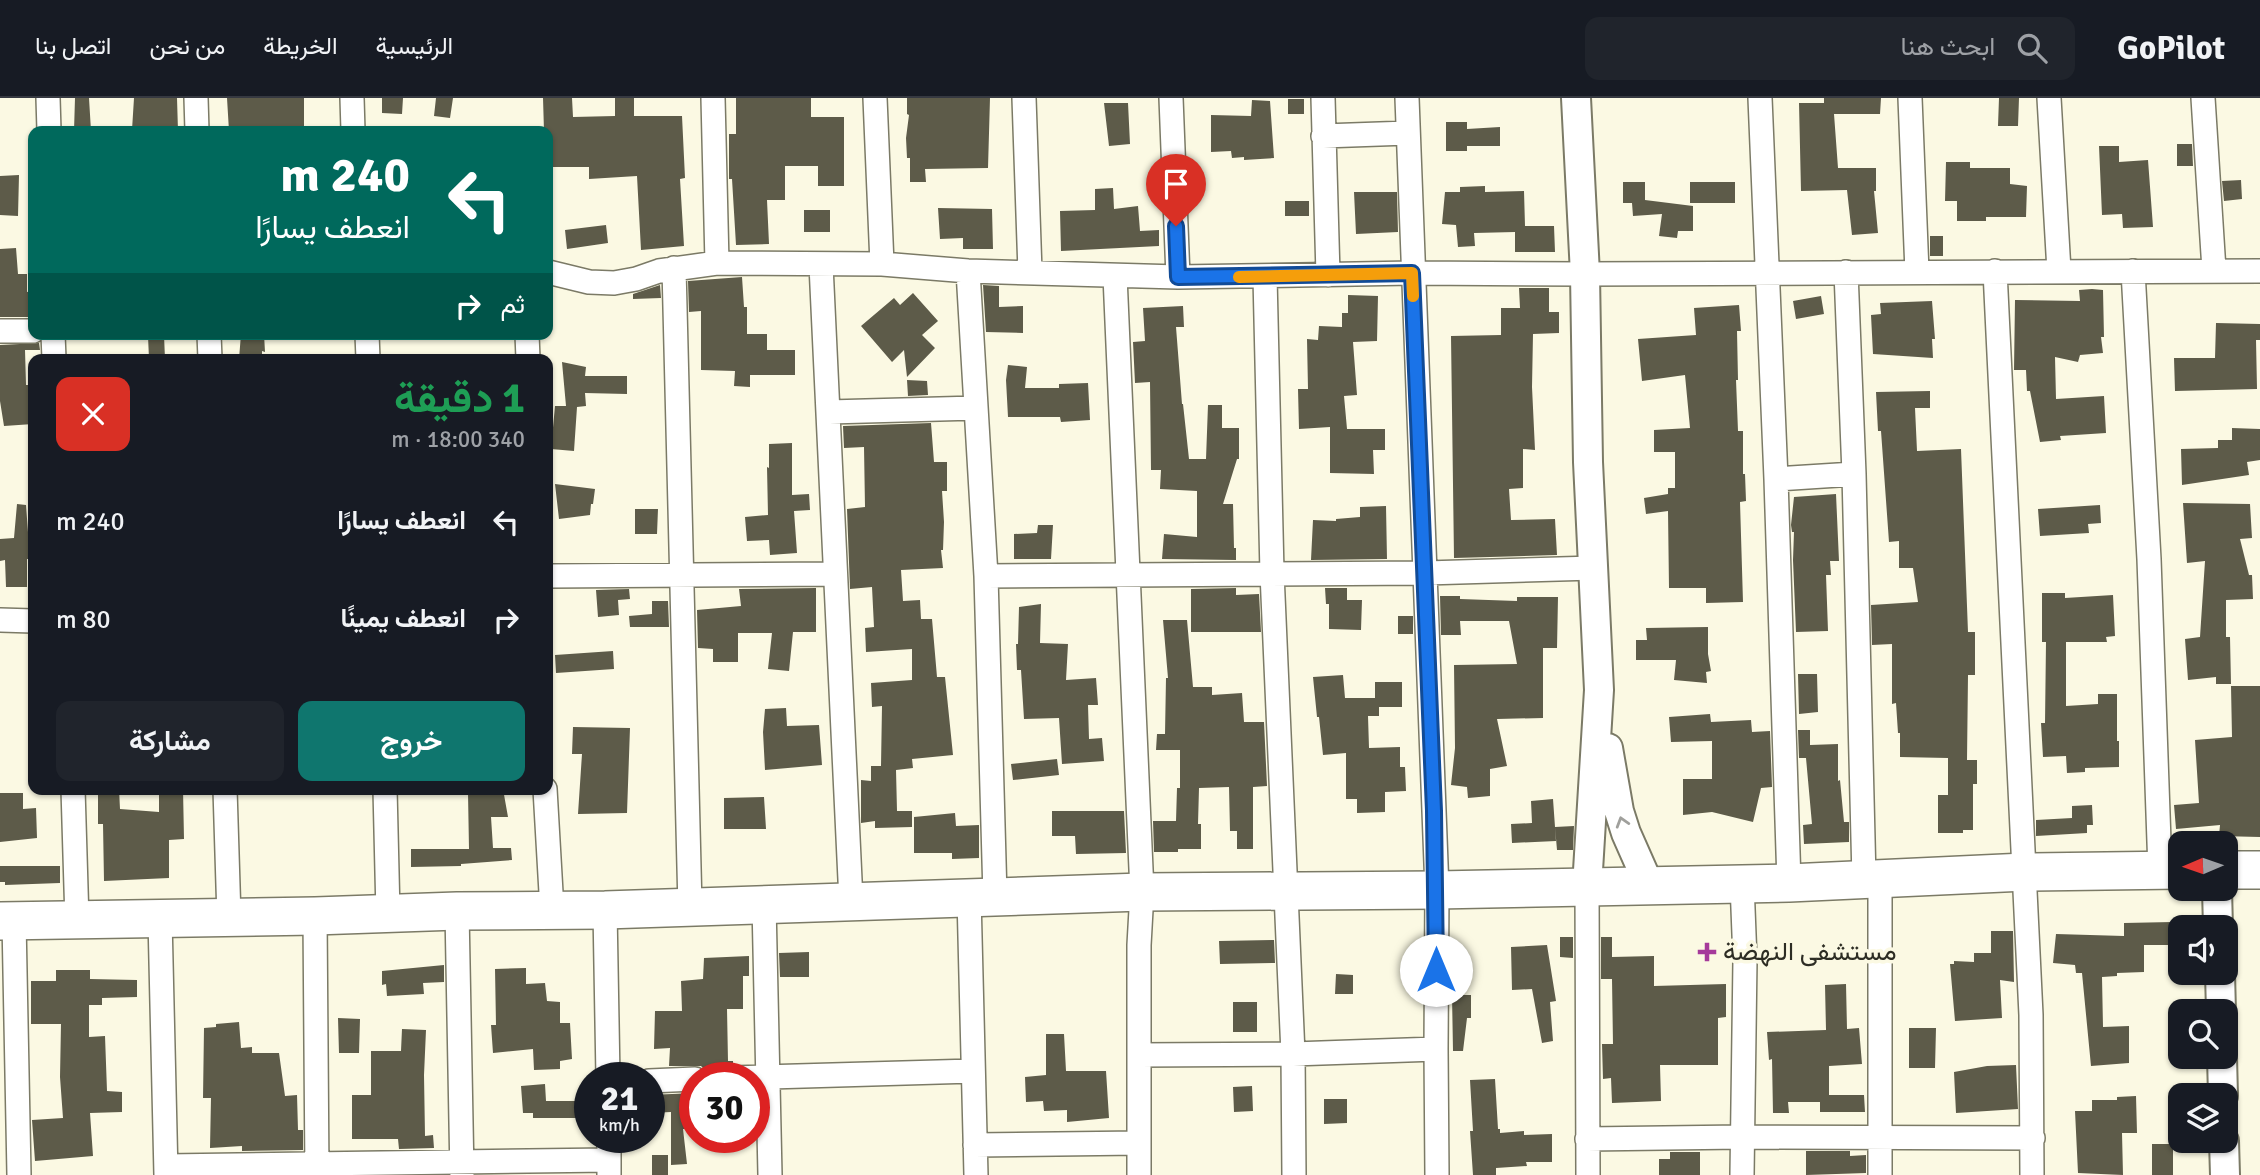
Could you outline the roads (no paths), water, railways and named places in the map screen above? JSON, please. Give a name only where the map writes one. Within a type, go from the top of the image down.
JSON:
[{"type":"highway","points":[[7,921],[605,910],[1142,892],[1437,890],[1789,883],[2025,872],[2168,870]]},
{"type":"highway","points":[[2238,870],[2260,870]]},
{"type":"street","points":[[48,98],[49,126]]},
{"type":"street","points":[[196,98],[197,126]]},
{"type":"street","points":[[352,98],[353,126]]},
{"type":"street","points":[[713,98],[716,264]]},
{"type":"street","points":[[875,98],[881,264]]},
{"type":"street","points":[[1024,98],[1030,272]]},
{"type":"street","points":[[1171,98],[1178,277]]},
{"type":"street","points":[[1323,98],[1328,275]]},
{"type":"street","points":[[1407,98],[1437,890],[1437,1175]]},
{"type":"street","points":[[1576,98],[1585,274],[1588,462],[1599,690],[1587,887],[1588,1175]]},
{"type":"street","points":[[1760,98],[1789,883]]},
{"type":"street","points":[[1910,98],[1917,272]]},
{"type":"street","points":[[2049,98],[2059,271]]},
{"type":"street","points":[[2203,98],[2214,270]]},
{"type":"street","points":[[1323,136],[1408,132]]},
{"type":"street","points":[[553,273],[589,282],[614,283],[674,268],[716,264],[881,264],[968,271],[1178,277],[1412,273],[2260,271]]},
{"type":"street","points":[[821,265],[851,901]]},
{"type":"street","points":[[674,268],[691,907]]},
{"type":"street","points":[[968,271],[986,576],[982,896],[973,1071],[976,1175]]},
{"type":"street","points":[[1995,271],[2031,1015],[2032,1175]]},
{"type":"street","points":[[2133,271],[2168,840]]},
{"type":"street","points":[[1846,272],[1872,878],[1880,1175]]},
{"type":"street","points":[[1115,276],[1142,892],[1139,945],[1139,1175]]},
{"type":"street","points":[[1265,277],[1272,573],[1293,1054],[1294,1175]]},
{"type":"street","points":[[0,331],[28,331]]},
{"type":"street","points":[[829,412],[976,408]]},
{"type":"street","points":[[1776,479],[1854,474]]},
{"type":"street","points":[[986,576],[1426,573],[1594,568]]},
{"type":"street","points":[[553,576],[835,574]]},
{"type":"street","points":[[0,620],[28,621]]},
{"type":"street","points":[[1599,690],[1619,811],[1649,885]]},
{"type":"street","points":[[73,795],[77,921]]},
{"type":"street","points":[[225,795],[229,918]]},
{"type":"street","points":[[385,795],[388,914]]},
{"type":"street","points":[[545,795],[551,910]]},
{"type":"street","points":[[1742,883],[1745,960],[1742,1175]]},
{"type":"street","points":[[764,905],[768,1062]]},
{"type":"street","points":[[605,910],[608,1062]]},
{"type":"street","points":[[457,911],[462,1169]]},
{"type":"street","points":[[315,916],[317,1170]]},
{"type":"street","points":[[160,919],[166,1171],[462,1169],[609,1158]]},
{"type":"street","points":[[7,921],[19,1175]]},
{"type":"street","points":[[1139,1055],[1293,1054],[1436,1049]]},
{"type":"street","points":[[770,1077],[973,1071]]},
{"type":"street","points":[[1587,1139],[2033,1138]]},
{"type":"street","points":[[975,1145],[1139,1143]]},
{"type":"street","points":[[770,1153],[770,1175]]},
{"type":"street","points":[[2224,1153],[2225,1175]]},
{"type":"place","name":"مستشفى النهضة","points":[[1707,952]]}]
